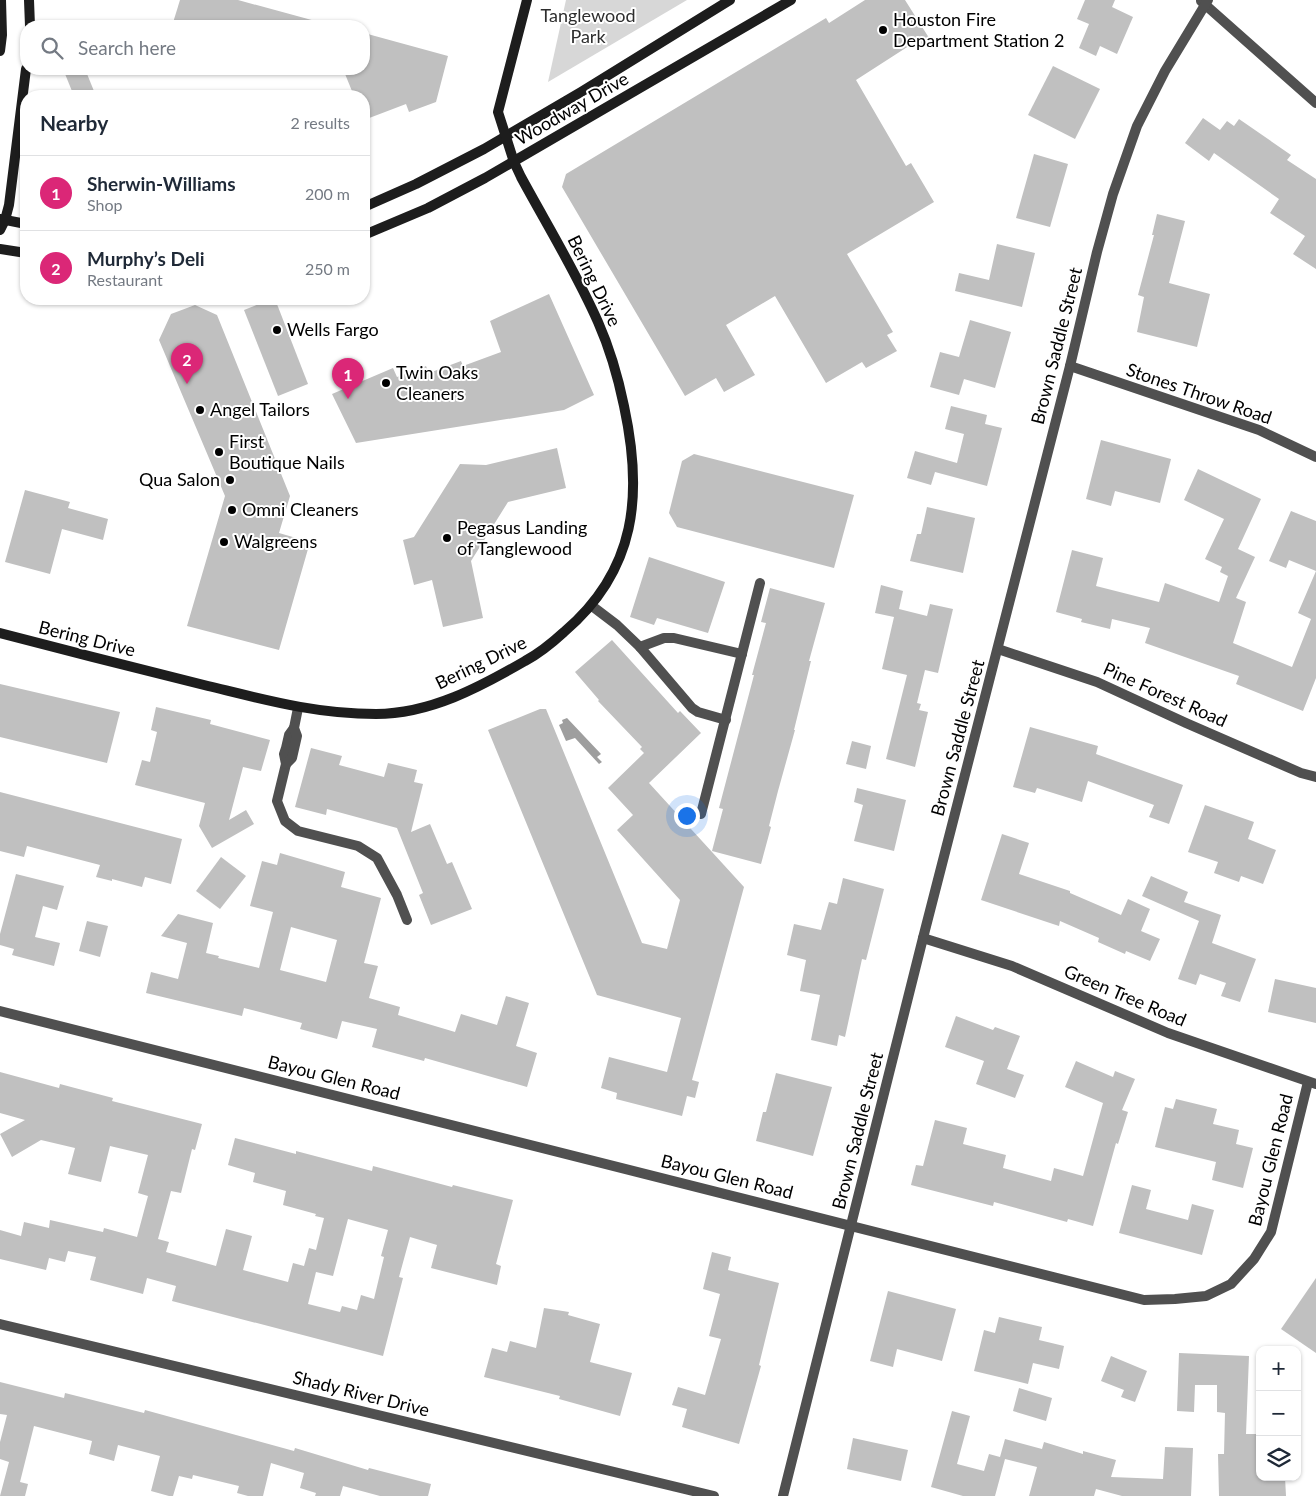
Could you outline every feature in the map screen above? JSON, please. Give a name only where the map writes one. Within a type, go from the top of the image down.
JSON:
[{"type":"street","points":[[0,51],[2,35],[1,0]]},
{"type":"street","points":[[29,0],[30,20]]},
{"type":"street","name":"Bering Drive","points":[[0,634],[298,708],[330,712],[379,714],[428,707],[494,679],[539,654],[592,606],[611,577],[625,547],[631,519],[634,464],[631,436],[616,370],[599,324],[573,269],[514,162],[498,112],[527,0]]},
{"type":"street","name":"Woodway Drive","points":[[370,203],[416,184],[506,136],[730,0]]},
{"type":"street","name":"Woodway Drive","points":[[370,232],[428,208],[514,162],[791,0]]},
{"type":"street","points":[[1204,1],[1316,103]]},
{"type":"street","name":"Brown Saddle Street","points":[[784,1496],[923,938],[1070,366],[1097,252],[1137,126],[1204,1]]},
{"type":"street","points":[[23,90],[25,75]]},
{"type":"street","points":[[0,230],[9,205],[20,117]]},
{"type":"street","points":[[3,220],[20,223]]},
{"type":"street","points":[[0,249],[20,253]]},
{"type":"street","name":"Stones Throw Road","points":[[1070,366],[1259,430],[1316,456]]},
{"type":"street","points":[[701,814],[760,583]]},
{"type":"street","points":[[592,606],[617,625],[640,647],[692,708],[698,712],[726,720]]},
{"type":"street","points":[[640,647],[664,638],[674,638],[742,654]]},
{"type":"street","name":"Pine Forest Road","points":[[998,649],[1097,682],[1301,773],[1316,777]]},
{"type":"street","points":[[298,708],[294,728],[289,736],[284,754],[286,764],[277,801],[285,821],[298,831],[358,846],[377,858],[397,895],[407,920]]},
{"type":"street","name":"Green Tree Road","points":[[923,938],[1012,966],[1168,1033],[1312,1083]]},
{"type":"street","name":"Bayou Glen Road","points":[[0,1011],[1144,1300],[1206,1296],[1232,1284],[1254,1259],[1271,1232],[1312,1083]]},
{"type":"street","name":"Shady River Drive","points":[[0,1324],[714,1496]]},
{"type":"green space","name":"Tanglewood Park","points":[[566,0],[687,0],[548,82]]},
{"type":"shaded area","points":[[567,718],[601,754],[597,757],[602,762],[599,764],[575,738],[566,741],[559,725],[563,723],[562,720]]},
{"type":"building","points":[[180,0],[238,0],[312,20],[174,20]]},
{"type":"building","points":[[865,0],[905,0],[931,41],[920,49],[915,42],[856,80],[906,166],[911,163],[934,202],[847,254],[893,332],[887,335],[897,351],[866,368],[862,362],[826,383],[775,296],[726,325],[755,375],[724,392],[716,378],[685,396],[562,187],[566,174],[826,18],[829,23]]},
{"type":"building","points":[[1085,0],[1115,0],[1112,7],[1133,17],[1117,54],[1100,46],[1096,56],[1079,48],[1089,24],[1077,19]]},
{"type":"building","points":[[370,35],[448,56],[436,102],[409,112],[406,104],[370,118],[370,90],[352,90],[345,75],[370,75]]},
{"type":"building","points":[[1053,66],[1100,89],[1075,139],[1028,115]]},
{"type":"building","points":[[65,75],[87,75],[94,90],[72,90]]},
{"type":"building","points":[[1203,118],[1220,130],[1227,121],[1234,126],[1239,119],[1291,155],[1287,160],[1316,179],[1316,269],[1293,254],[1305,236],[1270,213],[1279,199],[1214,153],[1209,161],[1185,143]]},
{"type":"building","points":[[1034,154],[1068,164],[1050,227],[1016,218]]},
{"type":"building","points":[[1157,214],[1185,221],[1169,283],[1210,294],[1197,347],[1137,332],[1144,297],[1138,295],[1154,235],[1152,235]]},
{"type":"building","points":[[997,244],[1035,253],[1022,307],[955,291],[959,273],[989,280]]},
{"type":"building","points":[[549,294],[594,395],[564,410],[356,443],[332,394],[393,368],[397,377],[426,366],[429,373],[461,361],[463,366],[501,352],[490,321]]},
{"type":"building","points":[[195,305],[217,315],[290,496],[279,533],[310,542],[279,650],[187,626],[225,496],[159,340],[171,314]]},
{"type":"building","points":[[257,305],[277,305],[308,384],[278,396],[244,310]]},
{"type":"building","points":[[970,320],[1011,332],[995,388],[964,379],[959,395],[930,387],[940,352],[959,357]]},
{"type":"building","points":[[951,406],[987,415],[985,424],[1002,428],[987,486],[935,472],[931,485],[907,478],[915,451],[957,463],[964,434],[945,429]]},
{"type":"building","points":[[1101,440],[1171,459],[1160,503],[1115,491],[1111,506],[1086,499]]},
{"type":"building","name":"Pegasus Landing of Tanglewood","points":[[557,448],[566,488],[508,502],[471,561],[483,618],[443,627],[432,580],[414,585],[403,540],[414,537],[460,464],[486,465]]},
{"type":"building","points":[[694,454],[854,495],[834,568],[677,527],[669,513],[682,461]]},
{"type":"building","points":[[1198,469],[1261,499],[1238,549],[1255,557],[1236,598],[1246,602],[1233,643],[1292,667],[1311,619],[1298,613],[1316,571],[1316,678],[1303,711],[1236,684],[1239,676],[1145,643],[1150,628],[1112,619],[1110,629],[1081,622],[1082,619],[1056,612],[1072,550],[1103,558],[1096,586],[1159,602],[1165,583],[1219,602],[1228,576],[1220,572],[1222,567],[1205,559],[1224,519],[1184,500]]},
{"type":"building","points":[[25,490],[70,502],[68,508],[108,519],[103,540],[62,529],[50,574],[5,562]]},
{"type":"building","points":[[927,507],[975,518],[963,573],[910,561],[917,534],[921,534]]},
{"type":"building","points":[[1291,511],[1316,521],[1316,571],[1289,560],[1286,568],[1269,561]]},
{"type":"building","points":[[649,557],[725,582],[708,633],[657,618],[654,625],[630,617]]},
{"type":"building","points":[[881,585],[903,591],[899,609],[927,616],[930,604],[953,609],[938,673],[925,670],[917,703],[921,704],[919,710],[928,712],[915,767],[886,759],[907,675],[882,669],[894,617],[875,613]]},
{"type":"building","points":[[770,588],[825,603],[809,661],[811,661],[795,730],[769,826],[771,827],[761,864],[712,851],[723,809],[719,808],[766,623],[761,622]]},
{"type":"building","points":[[612,640],[678,713],[680,711],[701,733],[649,783],[744,887],[692,1080],[699,1082],[695,1098],[687,1096],[682,1116],[616,1099],[617,1093],[601,1088],[609,1057],[667,1072],[681,1018],[597,995],[488,730],[540,709],[546,709],[642,943],[667,949],[680,900],[617,830],[633,815],[608,788],[644,753],[640,749],[642,747],[598,701],[575,672]]},
{"type":"building","points":[[0,684],[120,712],[107,763],[0,737]]},
{"type":"building","points":[[156,707],[211,720],[210,724],[270,740],[261,771],[243,767],[229,820],[246,810],[254,824],[212,848],[199,826],[205,803],[135,785],[142,760],[150,762],[157,732],[151,730]]},
{"type":"building","points":[[1030,727],[1098,746],[1096,754],[1183,785],[1169,824],[1149,817],[1154,805],[1088,781],[1082,802],[1037,788],[1035,793],[1013,787]]},
{"type":"building","points":[[852,741],[871,746],[866,769],[846,764]]},
{"type":"building","points":[[311,748],[342,756],[339,765],[384,777],[388,763],[417,770],[414,782],[423,784],[411,832],[430,824],[447,864],[452,862],[472,909],[431,925],[419,895],[423,893],[397,828],[327,809],[326,815],[295,807]]},
{"type":"building","points":[[857,788],[906,800],[894,851],[854,841],[863,805],[854,802]]},
{"type":"building","points":[[0,792],[182,839],[171,884],[145,877],[142,887],[96,877],[100,865],[27,846],[24,857],[0,851]]},
{"type":"building","points":[[1205,805],[1254,822],[1248,839],[1276,850],[1263,884],[1241,876],[1239,882],[1214,873],[1218,862],[1188,852]]},
{"type":"building","points":[[1002,834],[1029,843],[1019,874],[1070,891],[1070,893],[1121,915],[1128,899],[1150,909],[1141,931],[1160,939],[1150,961],[1126,951],[1125,954],[1098,942],[1099,938],[1060,921],[1059,926],[981,900]]},
{"type":"building","points":[[280,853],[345,872],[341,887],[381,898],[364,963],[378,966],[369,998],[400,1007],[398,1015],[455,1032],[461,1014],[497,1025],[506,996],[529,1003],[516,1046],[537,1053],[527,1087],[425,1058],[424,1061],[372,1047],[377,1029],[342,1021],[337,1039],[300,1029],[302,1023],[244,1008],[242,1016],[146,993],[151,972],[178,979],[187,943],[161,936],[178,914],[213,923],[206,953],[219,956],[218,958],[259,968],[273,912],[250,906],[262,861],[277,865]],"holes":[[[291,927],[337,940],[326,982],[280,970]]]},
{"type":"building","points":[[221,857],[246,876],[220,909],[196,891]]},
{"type":"building","points":[[16,874],[64,886],[57,910],[43,906],[35,937],[60,943],[54,966],[12,955],[14,949],[0,945],[0,934]]},
{"type":"building","points":[[1151,876],[1188,892],[1184,902],[1221,915],[1212,943],[1256,959],[1240,1002],[1221,996],[1226,983],[1200,974],[1196,985],[1178,979],[1199,921],[1142,896]]},
{"type":"building","points":[[843,878],[884,889],[866,960],[862,959],[845,1037],[839,1035],[837,1046],[811,1040],[820,995],[800,991],[806,960],[787,955],[794,924],[821,930],[829,902],[837,904]]},
{"type":"building","points":[[87,921],[108,926],[100,957],[79,951]]},
{"type":"building","points":[[1275,979],[1316,988],[1316,1023],[1268,1012]]},
{"type":"building","points":[[956,1016],[993,1030],[995,1027],[1020,1036],[1007,1069],[1024,1075],[1015,1098],[976,1084],[984,1061],[945,1047]]},
{"type":"building","points":[[1076,1061],[1113,1077],[1115,1071],[1135,1079],[1122,1110],[1128,1112],[1118,1144],[1116,1143],[1093,1226],[1068,1219],[1067,1222],[994,1202],[993,1206],[911,1185],[916,1165],[923,1166],[935,1120],[967,1128],[963,1144],[1006,1155],[1003,1168],[1051,1181],[1054,1168],[1083,1176],[1103,1103],[1065,1087]]},
{"type":"building","points":[[0,1072],[59,1088],[60,1084],[113,1098],[112,1101],[202,1124],[195,1150],[192,1149],[181,1193],[171,1191],[158,1239],[169,1242],[166,1252],[216,1266],[226,1229],[252,1236],[243,1270],[288,1282],[293,1263],[304,1266],[309,1248],[316,1250],[324,1218],[283,1205],[286,1191],[253,1182],[255,1173],[228,1165],[235,1138],[296,1154],[296,1151],[372,1171],[373,1166],[452,1187],[453,1185],[513,1200],[496,1264],[501,1266],[497,1285],[431,1268],[437,1245],[410,1237],[399,1277],[403,1278],[383,1356],[172,1301],[176,1286],[147,1278],[143,1294],[90,1280],[96,1257],[68,1251],[65,1262],[49,1258],[46,1270],[0,1259],[0,1230],[21,1236],[24,1222],[49,1228],[50,1220],[103,1232],[104,1228],[137,1237],[148,1196],[138,1193],[148,1155],[110,1146],[101,1182],[68,1174],[75,1148],[41,1140],[12,1157],[0,1134],[25,1120],[0,1113]],"holes":[[[348,1219],[388,1230],[381,1256],[384,1257],[374,1299],[361,1295],[357,1310],[342,1306],[340,1312],[308,1304],[316,1272],[333,1276]]]},
{"type":"building","points":[[776,1073],[832,1087],[813,1156],[756,1141]]},
{"type":"building","points":[[1176,1099],[1217,1109],[1213,1124],[1239,1130],[1236,1144],[1253,1148],[1243,1188],[1212,1180],[1216,1162],[1155,1147],[1165,1107],[1173,1109]]},
{"type":"building","points":[[1132,1185],[1151,1190],[1146,1209],[1188,1220],[1192,1204],[1214,1210],[1202,1255],[1119,1233]]},
{"type":"building","points":[[712,1252],[731,1257],[728,1270],[779,1283],[759,1365],[761,1366],[739,1444],[682,1427],[687,1409],[672,1405],[678,1387],[705,1395],[721,1339],[709,1336],[720,1294],[703,1289]]},
{"type":"building","points":[[1316,1278],[1316,1353],[1281,1329]]},
{"type":"building","points":[[888,1291],[956,1309],[942,1361],[897,1349],[893,1367],[870,1361]]},
{"type":"building","points":[[544,1308],[569,1312],[568,1315],[600,1324],[590,1362],[632,1373],[620,1416],[559,1399],[560,1396],[484,1377],[492,1348],[507,1352],[510,1341],[536,1348]]},
{"type":"building","points":[[999,1317],[1042,1327],[1039,1340],[1064,1346],[1059,1369],[1033,1363],[1028,1384],[974,1371],[984,1330],[995,1333]]},
{"type":"building","points":[[1179,1353],[1249,1356],[1246,1434],[1256,1434],[1256,1481],[1285,1481],[1286,1496],[1219,1496],[1218,1454],[1224,1454],[1225,1413],[1217,1412],[1217,1385],[1195,1385],[1194,1412],[1177,1411]]},
{"type":"building","points":[[1111,1356],[1147,1371],[1135,1402],[1121,1397],[1124,1390],[1101,1381]]},
{"type":"building","points":[[0,1382],[64,1398],[65,1393],[144,1413],[145,1410],[294,1451],[295,1448],[368,1470],[369,1468],[431,1484],[428,1496],[380,1496],[343,1486],[340,1496],[315,1496],[316,1493],[300,1488],[304,1473],[271,1463],[263,1496],[248,1496],[237,1493],[239,1486],[193,1475],[192,1479],[179,1476],[173,1496],[169,1496],[151,1491],[160,1456],[118,1445],[114,1461],[89,1454],[92,1441],[34,1426],[20,1482],[28,1484],[25,1496],[0,1496],[9,1462],[0,1459],[0,1442],[7,1415],[0,1414]]},
{"type":"building","points":[[1019,1388],[1052,1398],[1046,1421],[1013,1411]]},
{"type":"building","points":[[952,1411],[970,1416],[957,1464],[984,1471],[989,1454],[1000,1457],[1005,1439],[1042,1449],[1044,1442],[1083,1454],[1083,1451],[1116,1460],[1111,1477],[1163,1479],[1165,1447],[1193,1448],[1191,1496],[1122,1496],[1096,1489],[1094,1496],[1029,1496],[1037,1467],[1005,1459],[995,1496],[963,1496],[931,1487]]},
{"type":"building","points":[[853,1438],[908,1450],[901,1481],[847,1469]]},
{"type":"place","name":"Houston Fire Department Station 2","points":[[883,30]]},
{"type":"place","name":"Wells Fargo","points":[[277,330]]},
{"type":"place","name":"Twin Oaks Cleaners","points":[[386,383]]},
{"type":"place","name":"Murphy’s Deli","points":[[187,384]]},
{"type":"place","name":"Sherwin-Williams","points":[[348,399]]},
{"type":"place","name":"Angel Tailors","points":[[200,410]]},
{"type":"place","name":"First Boutique Nails","points":[[219,452]]},
{"type":"place","name":"Qua Salon","points":[[230,480]]},
{"type":"place","name":"Omni Cleaners","points":[[232,510]]},
{"type":"place","name":"Pegasus Landing of Tanglewood","points":[[447,538]]},
{"type":"place","name":"Walgreens","points":[[224,542]]}]
